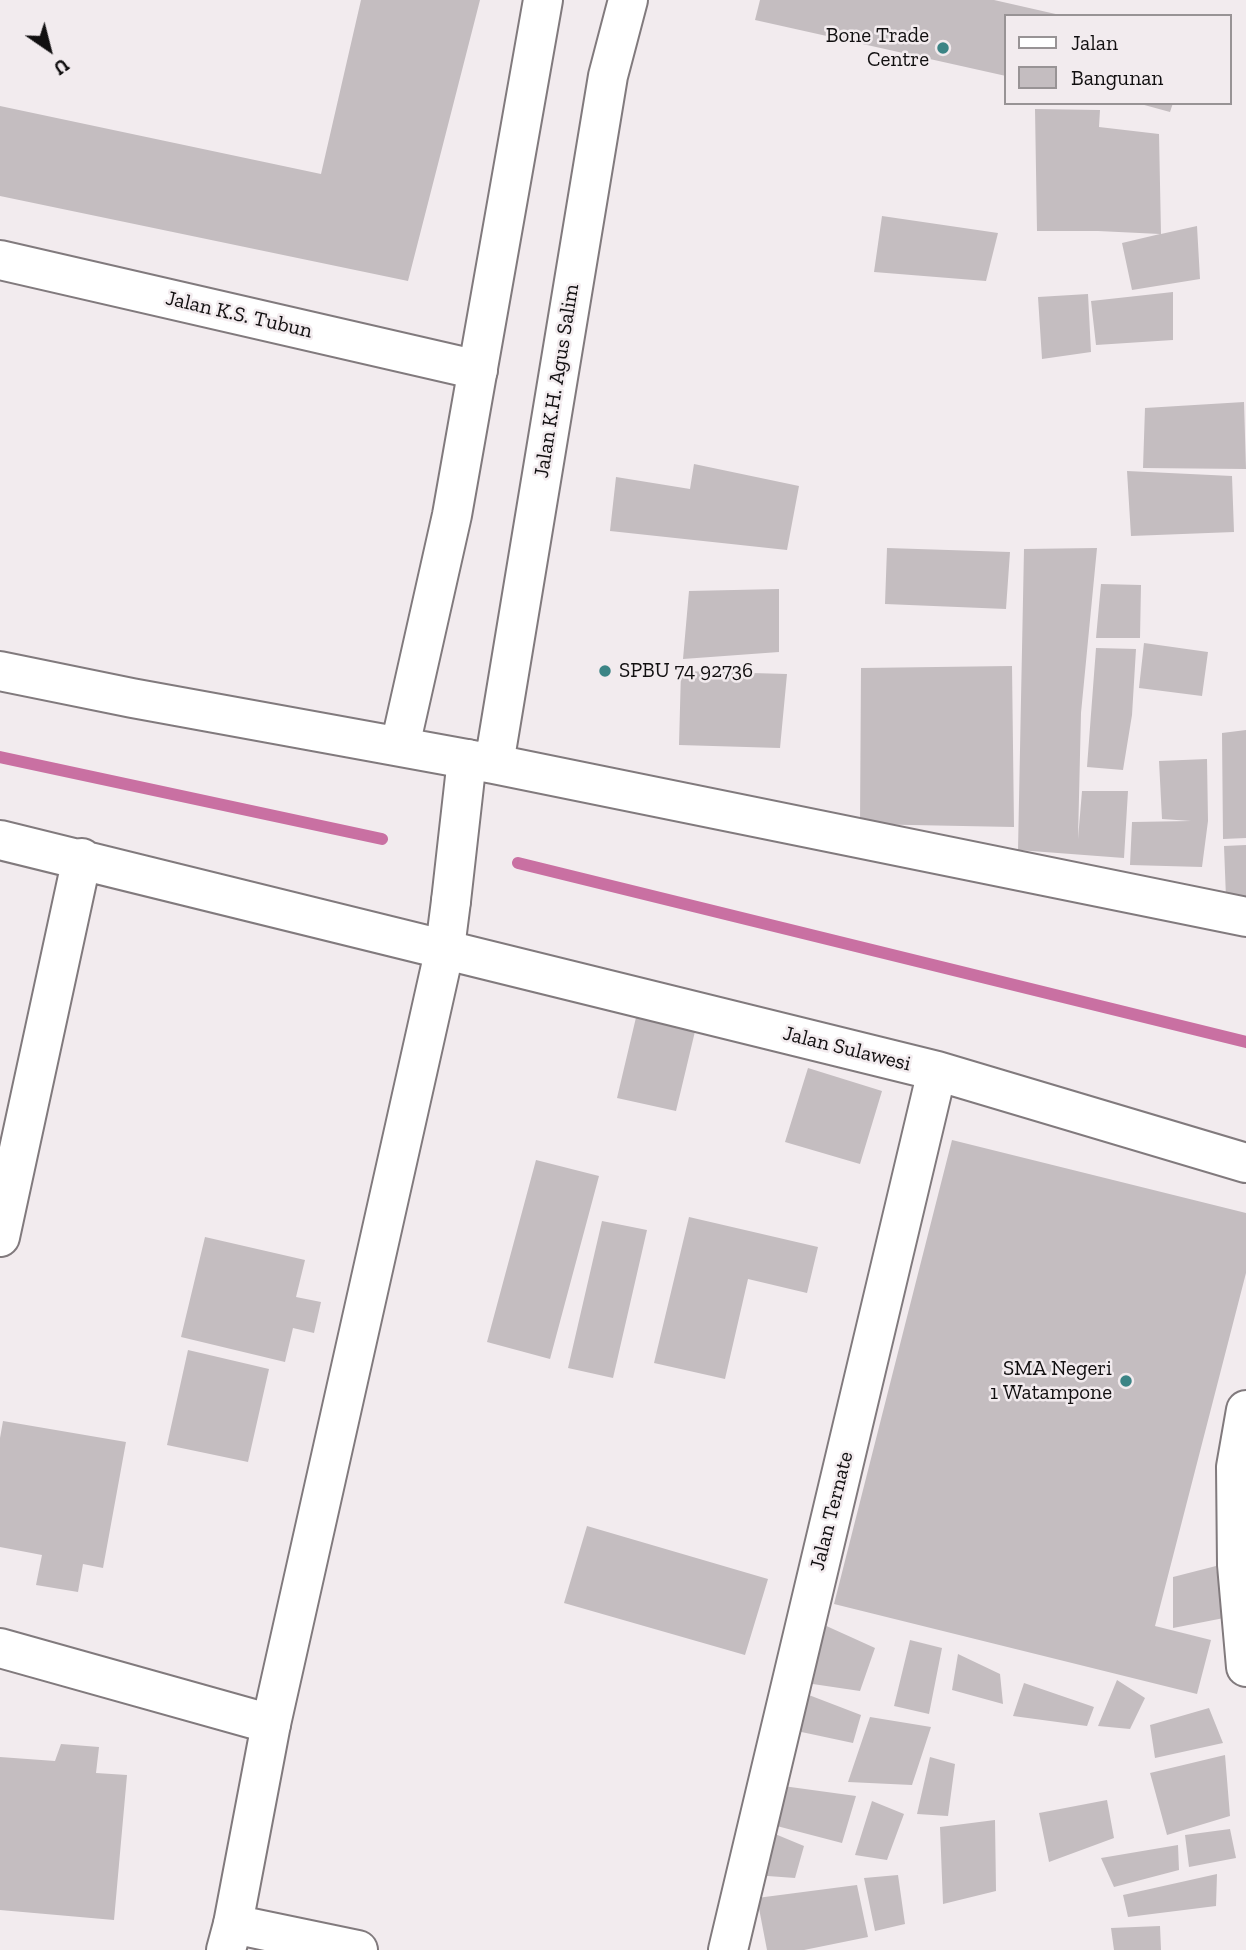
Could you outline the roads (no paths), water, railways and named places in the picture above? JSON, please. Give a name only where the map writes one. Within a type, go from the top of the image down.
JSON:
[{"type":"street","points":[[400,746],[452,515],[543,0]]},
{"type":"street","name":"Jalan K.H. Agus Salim","points":[[229,1937],[271,1724],[445,948],[460,826],[481,761],[608,76],[628,0]]},
{"type":"street","name":"Jalan K.S. Tubun","points":[[0,260],[478,370]]},
{"type":"street","points":[[0,671],[132,698],[481,761],[1246,917]]},
{"type":"street","name":"Jalan Sulawesi","points":[[0,840],[82,858],[937,1072],[1246,1163]]},
{"type":"street","points":[[0,1237],[82,858]]},
{"type":"street","name":"Jalan Ternate","points":[[728,1950],[937,1072]]},
{"type":"street","points":[[1246,1410],[1236,1467],[1237,1565],[1246,1667]]},
{"type":"street","points":[[0,1648],[271,1724]]},
{"type":"street","points":[[229,1937],[358,1950]]},
{"type":"waterway","points":[[0,757],[382,839]]},
{"type":"waterway","points":[[518,863],[1246,1042]]},
{"type":"place","name":"Bone Trade Centre","points":[[943,48]]},
{"type":"place","name":"SPBU 74 92736","points":[[605,671]]},
{"type":"place","name":"SMA Negeri 1 Watampone","points":[[1126,1381]]}]
